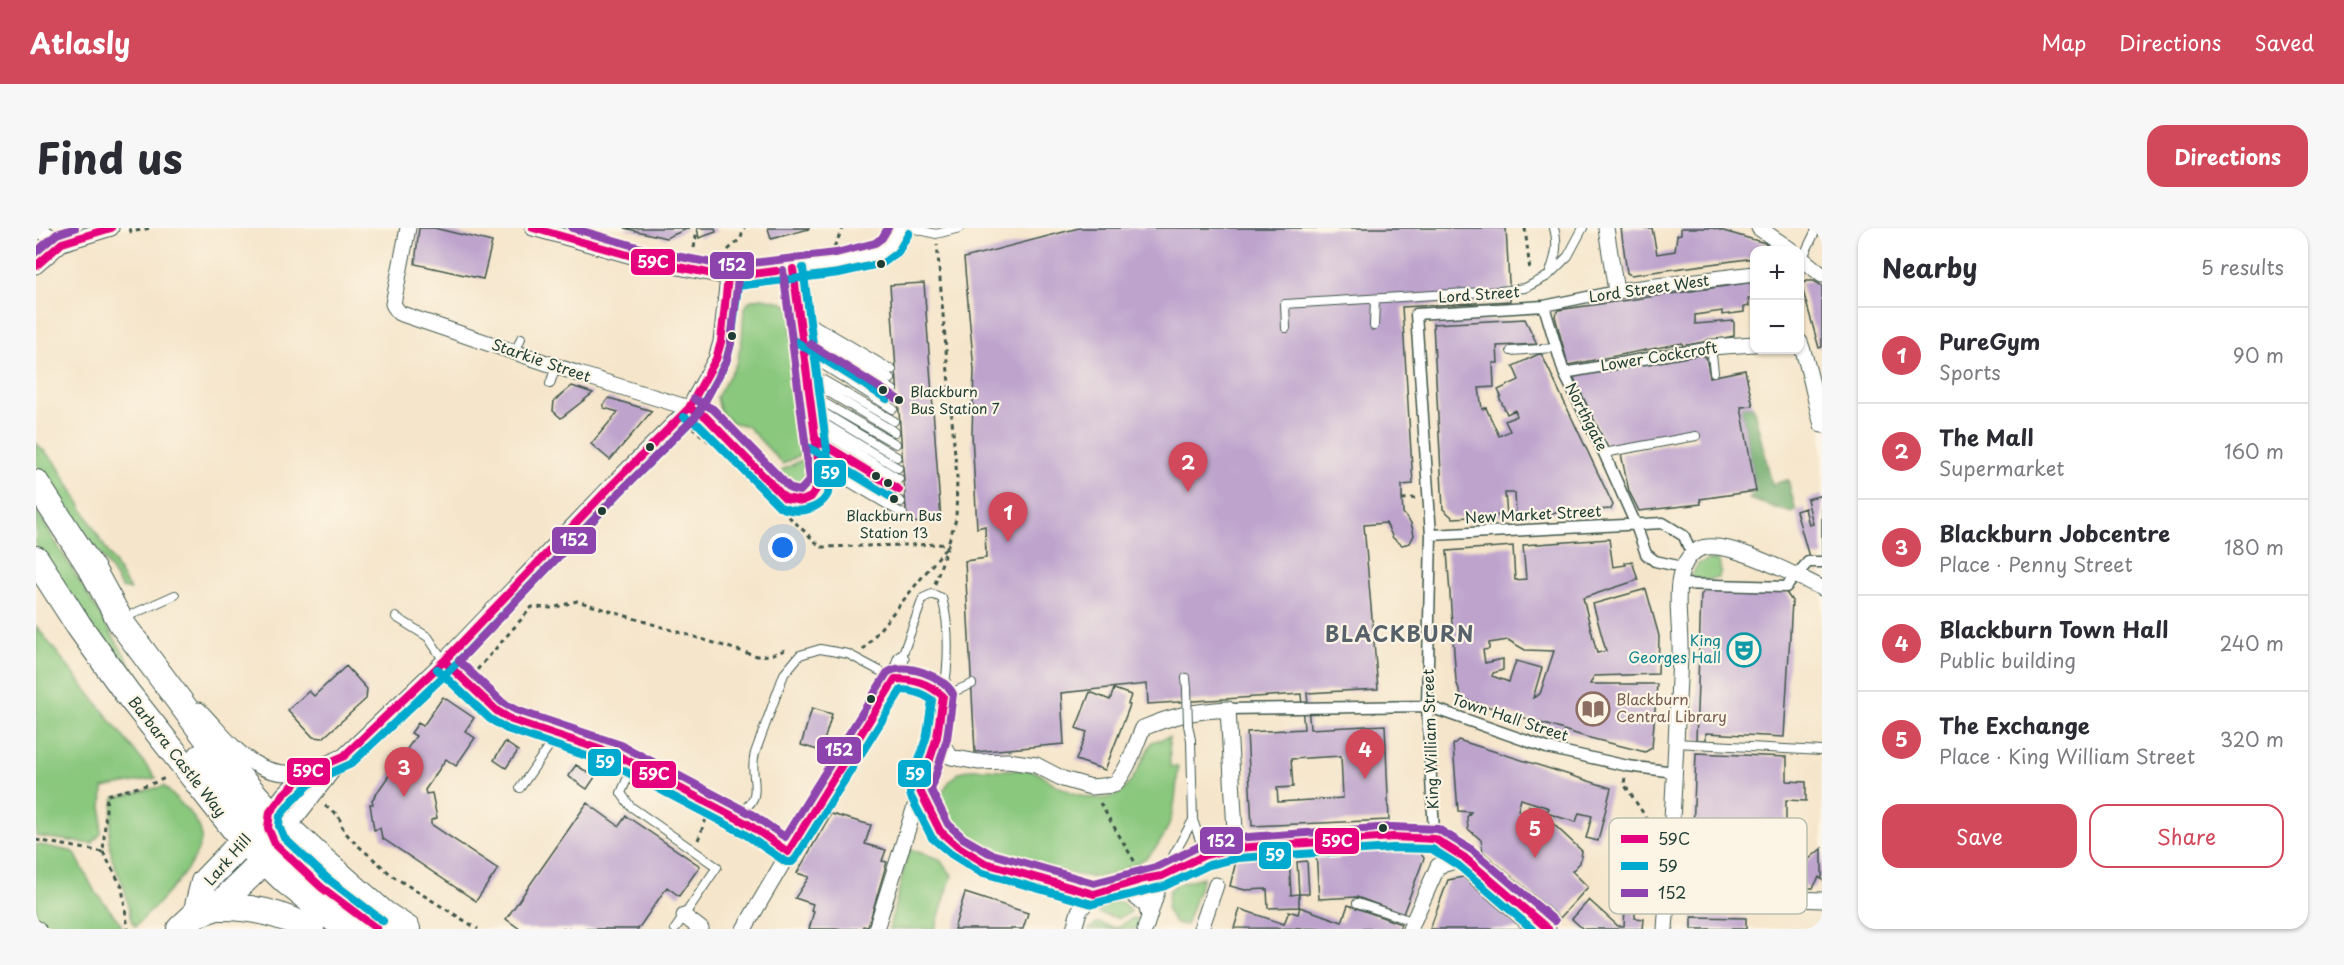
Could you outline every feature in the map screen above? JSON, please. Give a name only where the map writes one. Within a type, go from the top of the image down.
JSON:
[{"type":"highway","points":[[36,483],[93,571],[120,620],[144,654],[151,692],[227,792],[266,835],[321,887],[377,929]]},
{"type":"highway","name":"Barbara Castle Way","points":[[36,559],[79,626],[127,693],[266,835],[407,929]]},
{"type":"highway","name":"Barbara Castle Way","points":[[266,835],[287,882],[347,929]]},
{"type":"highway","name":"Lark Hill","points":[[198,917],[204,882],[266,835]]},
{"type":"highway","points":[[198,917],[252,908],[311,929]]},
{"type":"street","points":[[36,228],[62,243]]},
{"type":"street","points":[[36,266],[62,243],[111,228]]},
{"type":"street","name":"Starkie Street","points":[[408,228],[394,296],[394,308],[407,316],[689,408]]},
{"type":"street","points":[[533,228],[653,262],[728,277],[793,269],[880,253],[890,245],[900,228]]},
{"type":"street","points":[[1606,228],[1616,291]]},
{"type":"street","points":[[1759,228],[1785,246]]},
{"type":"street","points":[[1804,261],[1822,275]]},
{"type":"street","name":"Lord Street West","points":[[1544,306],[1616,291],[1750,275]]},
{"type":"street","points":[[266,835],[313,796],[344,756],[444,661],[609,487],[689,408],[716,359],[722,342],[728,277]]},
{"type":"street","name":"Lord Street","points":[[1416,314],[1544,306]]},
{"type":"street","name":"Northgate","points":[[1544,306],[1564,373],[1604,453],[1636,525],[1646,554],[1655,561],[1683,558]]},
{"type":"street","name":"King William Street","points":[[1416,314],[1431,535],[1427,706],[1435,835]]},
{"type":"street","name":"Lower Cockcroft","points":[[1564,373],[1711,347],[1750,344]]},
{"type":"street","points":[[1804,348],[1816,365],[1814,396],[1822,425]]},
{"type":"street","points":[[1636,525],[1663,523],[1684,536],[1679,584],[1680,646],[1672,818]]},
{"type":"street","name":"New Market Street","points":[[1431,535],[1636,525]]},
{"type":"street","points":[[1683,558],[1700,549],[1713,546],[1733,549],[1822,588]]},
{"type":"street","points":[[1679,584],[1683,586],[1786,587],[1808,562],[1822,562]]},
{"type":"street","points":[[144,654],[246,758],[259,768],[280,774],[307,772],[344,756]]},
{"type":"street","points":[[751,926],[788,852],[895,679],[902,659]]},
{"type":"street","points":[[444,661],[497,711],[512,720],[617,754],[748,824],[788,852]]},
{"type":"street","points":[[876,929],[937,737],[943,696],[932,685],[915,679],[895,679]]},
{"type":"street","name":"Town Hall Street","points":[[1228,709],[1427,706],[1547,748],[1628,766],[1674,772]]},
{"type":"street","points":[[937,737],[951,757],[978,762],[1008,761],[1036,765],[1063,779],[1091,788],[1114,785],[1120,779],[1143,728],[1193,711],[1228,709],[1236,848]]},
{"type":"street","points":[[266,835],[284,794],[307,772]]},
{"type":"street","points":[[920,791],[940,831],[957,846],[985,863],[1094,894]]},
{"type":"street","points":[[1074,929],[1079,911],[1094,894],[1162,876],[1205,855],[1236,848],[1435,835],[1548,929]]},
{"type":"street","points":[[1411,925],[1438,866],[1465,858]]},
{"type":"street","points":[[1147,922],[1162,876]]},
{"type":"street","points":[[1201,929],[1216,885]]},
{"type":"street","points":[[1121,886],[1146,905],[1147,922]]},
{"type":"street","points":[[1807,900],[1822,900]]},
{"type":"street","points":[[1665,929],[1666,914]]},
{"type":"street","points":[[679,923],[701,929]]},
{"type":"lane","points":[[911,228],[936,234],[960,228]]},
{"type":"lane","points":[[1548,276],[1556,252],[1557,241],[1554,228]]},
{"type":"lane","points":[[1286,328],[1285,304],[1525,288],[1548,276],[1568,256],[1583,228]]},
{"type":"lane","points":[[1791,246],[1817,228]]},
{"type":"lane","points":[[689,408],[705,416],[785,498],[797,503],[808,501],[816,495],[821,482],[793,269]]},
{"type":"lane","points":[[1374,326],[1375,299]]},
{"type":"lane","points":[[799,315],[892,370]]},
{"type":"lane","points":[[801,332],[891,379]]},
{"type":"lane","points":[[801,332],[893,393]]},
{"type":"lane","points":[[515,352],[521,338]]},
{"type":"lane","points":[[1711,347],[1714,372]]},
{"type":"lane","points":[[1511,351],[1556,348]]},
{"type":"lane","points":[[804,353],[894,409]]},
{"type":"lane","points":[[550,384],[556,366]]},
{"type":"lane","points":[[806,370],[894,422]]},
{"type":"lane","points":[[807,380],[895,432]]},
{"type":"lane","points":[[809,394],[896,444]]},
{"type":"lane","points":[[811,405],[897,457]]},
{"type":"lane","points":[[812,416],[898,468]]},
{"type":"lane","points":[[814,426],[899,479]]},
{"type":"lane","points":[[1604,453],[1696,436]]},
{"type":"lane","points":[[815,439],[899,490]]},
{"type":"lane","points":[[817,451],[901,502]]},
{"type":"lane","points":[[818,464],[903,514]]},
{"type":"lane","points":[[902,659],[923,598],[932,594],[942,598],[945,610],[947,675],[943,696]]},
{"type":"lane","points":[[120,620],[176,595]]},
{"type":"lane","points":[[396,617],[428,637],[444,661]]},
{"type":"lane","points":[[732,815],[747,809],[755,792],[752,765],[755,753],[784,674],[800,655],[820,649],[848,654],[895,679]]},
{"type":"lane","points":[[1186,678],[1191,740],[1193,820],[1205,855]]},
{"type":"lane","points":[[943,696],[972,684]]},
{"type":"lane","points":[[520,788],[556,736]]},
{"type":"lane","points":[[1676,743],[1822,751]]},
{"type":"lane","points":[[634,763],[621,793],[630,806],[717,867],[679,923]]},
{"type":"lane","points":[[1162,876],[1193,820]]},
{"type":"lane","points":[[1358,903],[1411,925]]},
{"type":"path","points":[[130,228],[131,232],[151,228]]},
{"type":"path","points":[[728,250],[741,238],[744,228]]},
{"type":"path","points":[[834,247],[843,228]]},
{"type":"path","points":[[1525,228],[1531,278]]},
{"type":"path","points":[[694,248],[698,231]]},
{"type":"path","points":[[932,594],[956,519],[957,478],[936,234]]},
{"type":"path","points":[[862,652],[949,544]]},
{"type":"path","points":[[464,680],[476,671],[532,607],[553,608],[577,601],[757,656],[771,656],[790,648]]},
{"type":"path","points":[[1628,766],[1624,784],[1647,818]]},
{"type":"path","points":[[128,929],[122,887],[103,852],[107,795],[151,784],[165,778]]},
{"type":"path","points":[[1091,788],[1144,879]]},
{"type":"path","points":[[313,796],[338,815],[344,831],[394,877],[478,929]]},
{"type":"path","points":[[694,850],[712,805]]},
{"type":"path","points":[[36,840],[103,852]]},
{"type":"green space","points":[[762,298],[776,300],[795,313],[791,328],[800,455],[783,464],[747,426],[731,422],[720,411],[717,397],[737,362],[742,339],[744,310],[749,301]]},
{"type":"green space","points":[[1753,406],[1772,484],[1788,480],[1796,511],[1792,513],[1749,499],[1756,490],[1741,407]]},
{"type":"green space","points":[[36,443],[56,463],[130,590],[122,588],[104,559],[44,482],[36,464]]},
{"type":"green space","points":[[804,459],[810,470],[807,483],[794,488],[780,482],[782,470]]},
{"type":"green space","points":[[36,510],[154,707],[148,709],[36,547]]},
{"type":"green space","points":[[1708,560],[1719,561],[1721,572],[1718,578],[1706,580],[1690,578],[1698,564]]},
{"type":"green space","points":[[36,626],[156,778],[103,788],[101,833],[92,844],[36,836]]},
{"type":"green space","points":[[1169,737],[1170,767],[1178,767],[1172,815],[1163,837],[1157,847],[1144,859],[1131,866],[1097,877],[1067,873],[1025,861],[985,845],[959,830],[938,800],[956,775],[978,769],[1033,771],[1057,785],[1090,798],[1114,796],[1126,787],[1135,775],[1152,742]]},
{"type":"green space","points":[[164,786],[193,817],[200,829],[201,840],[189,867],[135,927],[131,920],[124,887],[112,859],[109,839],[114,798]]},
{"type":"green space","points":[[36,844],[74,852],[94,890],[121,924],[121,929],[55,929],[36,917]]},
{"type":"green space","points":[[909,849],[939,859],[952,875],[935,929],[889,929]]},
{"type":"green space","points":[[1203,877],[1186,925],[1175,923],[1167,910],[1169,891],[1177,884]]},
{"type":"green space","points":[[1114,901],[1122,903],[1131,912],[1119,918],[1101,914],[1096,910],[1104,903]]},
{"type":"green space","points":[[1133,918],[1138,919],[1138,929],[1089,929],[1098,923],[1117,928]]},
{"type":"building","points":[[419,228],[434,228],[492,242],[483,279],[415,264]]},
{"type":"building","points":[[624,228],[689,228],[666,238]]},
{"type":"building","points":[[697,228],[715,228],[716,232],[699,238]]},
{"type":"building","points":[[768,228],[809,228],[809,229],[771,239]]},
{"type":"building","points":[[1079,228],[1506,228],[1510,301],[1402,307],[1413,484],[1402,485],[1402,499],[1403,513],[1411,523],[1414,535],[1410,543],[1402,545],[1393,538],[1386,523],[1364,525],[1378,689],[1307,693],[1310,729],[1385,725],[1389,820],[1252,826],[1247,732],[1304,729],[1301,694],[1148,704],[1147,684],[1061,693],[1064,744],[975,752],[965,561],[986,558],[985,526],[977,528],[972,434],[974,370],[964,258]],"holes":[[[1341,756],[1343,798],[1278,802],[1277,788],[1293,787],[1291,759]]]},
{"type":"building","points":[[1621,228],[1652,228],[1657,254],[1675,251],[1677,235],[1681,234],[1681,228],[1713,228],[1765,243],[1768,246],[1750,246],[1750,259],[1631,275],[1627,273]]},
{"type":"building","points":[[1814,281],[1822,286],[1822,347],[1819,348],[1804,295],[1804,282]]},
{"type":"building","points":[[924,283],[941,521],[907,523],[890,285]]},
{"type":"building","points":[[1750,283],[1749,306],[1744,307],[1744,312],[1722,315],[1722,311],[1695,315],[1695,324],[1734,321],[1734,336],[1683,346],[1682,343],[1568,365],[1555,316],[1558,310]]},
{"type":"building","points":[[1525,319],[1537,344],[1497,346],[1498,363],[1493,363],[1494,387],[1479,388],[1482,409],[1486,408],[1499,436],[1510,431],[1505,421],[1517,416],[1515,410],[1507,414],[1498,390],[1519,380],[1513,366],[1541,353],[1613,505],[1611,509],[1516,515],[1515,493],[1505,493],[1507,515],[1453,518],[1443,509],[1433,324]]},
{"type":"building","points":[[1694,351],[1706,357],[1710,377],[1745,370],[1753,406],[1741,407],[1756,491],[1700,499],[1701,504],[1639,511],[1629,491],[1621,454],[1698,439],[1696,432],[1608,449],[1572,374]]},
{"type":"building","points":[[572,386],[593,393],[561,418],[553,411],[554,401]]},
{"type":"building","points":[[609,398],[652,411],[610,460],[591,444],[618,412],[604,408],[603,405]]},
{"type":"building","points":[[1822,495],[1822,557],[1809,557],[1796,511],[1805,508],[1809,525],[1813,524],[1807,499]]},
{"type":"building","points":[[1609,539],[1613,567],[1626,565],[1625,563],[1632,561],[1638,580],[1583,598],[1597,653],[1606,651],[1593,604],[1646,589],[1659,636],[1658,674],[1594,676],[1590,684],[1657,684],[1652,748],[1645,752],[1586,737],[1467,700],[1461,695],[1456,681],[1447,551],[1513,546],[1515,580],[1526,579],[1523,545]],"holes":[[[1508,640],[1525,650],[1554,651],[1540,694],[1533,698],[1542,668],[1516,661],[1509,682],[1492,676],[1493,673],[1503,670],[1503,659],[1485,663],[1483,650],[1489,649],[1489,643]]]},
{"type":"building","name":"King Georges Hall","points":[[1706,589],[1785,591],[1792,601],[1784,737],[1706,733],[1706,740],[1696,740],[1701,595]]},
{"type":"building","points":[[346,666],[367,689],[366,699],[323,738],[313,737],[288,710],[309,691],[314,696]]},
{"type":"building","points":[[1114,689],[1131,695],[1128,704],[1130,705],[1105,770],[1076,760],[1087,732],[1076,728],[1090,692],[1110,700]]},
{"type":"building","points":[[443,697],[474,718],[465,731],[475,738],[456,766],[446,759],[425,790],[426,794],[432,793],[437,818],[431,820],[431,824],[498,869],[476,901],[382,838],[380,828],[374,830],[370,804],[373,804],[372,800],[416,736],[411,733],[418,723],[423,726]]},
{"type":"building","points":[[812,708],[832,714],[821,751],[801,745]]},
{"type":"building","points":[[1458,740],[1611,788],[1598,841],[1586,838],[1592,816],[1579,813],[1576,822],[1547,813],[1549,808],[1521,799],[1518,810],[1526,818],[1529,806],[1546,810],[1542,825],[1550,821],[1582,851],[1580,863],[1572,871],[1588,887],[1560,918],[1483,852],[1481,840],[1468,829],[1467,817],[1471,812],[1458,811],[1453,745]]},
{"type":"building","points":[[505,742],[518,751],[506,768],[494,760]]},
{"type":"building","points":[[1696,753],[1787,757],[1787,781],[1806,782],[1806,801],[1786,800],[1786,818],[1694,818]]},
{"type":"building","points":[[576,765],[595,777],[587,789],[568,776]]},
{"type":"building","points":[[587,803],[619,826],[626,816],[700,866],[679,896],[667,887],[638,929],[520,929],[506,919]]},
{"type":"building","points":[[831,814],[871,825],[865,844],[886,850],[882,861],[887,862],[868,927],[863,926],[862,929],[809,929],[814,911],[811,910],[813,904],[795,898],[809,877],[797,873]]},
{"type":"building","points":[[1406,847],[1419,851],[1424,858],[1403,914],[1357,897],[1319,899],[1316,852]]},
{"type":"building","points":[[1822,848],[1822,880],[1819,877],[1813,888],[1807,888],[1807,861]]},
{"type":"building","points":[[1289,854],[1291,895],[1299,894],[1299,907],[1268,908],[1267,889],[1245,890],[1230,886],[1237,857]]},
{"type":"building","points":[[1307,861],[1309,894],[1299,894],[1297,862]]},
{"type":"building","points":[[1463,877],[1523,929],[1430,929],[1448,880]]},
{"type":"building","points":[[965,893],[1028,913],[1023,929],[954,929]]},
{"type":"building","points":[[1589,900],[1618,926],[1624,926],[1625,914],[1635,914],[1635,918],[1644,919],[1643,929],[1583,929],[1572,919]]},
{"type":"building","points":[[1348,905],[1401,924],[1399,929],[1234,928],[1240,909],[1284,924],[1289,911],[1298,914],[1300,907],[1342,922]]},
{"type":"building","points":[[1692,917],[1746,918],[1746,929],[1692,929]]},
{"type":"transit line","name":"152","points":[[36,252],[57,234],[75,228]]},
{"type":"transit line","name":"59C","points":[[36,266],[62,243],[111,228]]},
{"type":"transit line","name":"59C","points":[[533,228],[653,262],[728,277],[776,271]]},
{"type":"transit line","name":"152","points":[[572,228],[655,252],[728,266],[836,253],[875,243],[882,238],[888,228]]},
{"type":"transit line","name":"59","points":[[383,921],[328,879],[284,838],[279,826],[280,816],[313,781],[351,764],[451,669],[697,415],[726,362],[731,343],[738,286],[839,273],[883,263],[898,252],[909,233]]},
{"type":"transit line","name":"59","points":[[684,417],[699,425],[780,507],[788,510],[805,510],[813,508],[825,498],[831,481],[803,268]]},
{"type":"transit line","name":"59C","points":[[689,408],[705,416],[785,498],[802,501],[811,497],[821,482],[793,269]]},
{"type":"transit line","name":"152","points":[[694,399],[713,409],[791,489],[800,491],[810,480],[783,270]]},
{"type":"transit line","name":"59C","points":[[377,929],[321,887],[275,844],[268,828],[270,812],[284,794],[307,772],[344,756],[444,661],[689,408],[716,359],[721,342],[728,277]]},
{"type":"transit line","name":"152","points":[[738,278],[731,343],[726,362],[698,414],[618,494],[459,661],[503,703],[516,710],[621,745],[753,815],[785,837],[887,673],[894,669],[913,669],[933,676],[953,694],[947,739],[931,790],[948,824],[963,838],[989,853],[1094,883],[1159,866],[1202,845],[1234,838],[1392,827],[1438,829],[1472,850],[1555,921]]},
{"type":"transit line","name":"59","points":[[795,341],[887,399]]},
{"type":"transit line","name":"152","points":[[810,344],[899,400]]},
{"type":"transit line","name":"59C","points":[[815,439],[899,490]]},
{"type":"transit line","name":"59","points":[[810,448],[894,499]]},
{"type":"transit line","name":"59C","points":[[444,661],[497,711],[512,720],[617,755],[748,824],[788,852],[895,679],[908,680],[926,685],[943,696],[937,737],[920,791],[940,831],[957,846],[985,863],[1094,894],[1162,876],[1205,855],[1236,848],[1393,837],[1435,839],[1465,858],[1548,929]]},
{"type":"transit line","name":"59","points":[[437,669],[490,719],[507,729],[613,765],[743,833],[786,862],[792,862],[796,858],[901,690],[905,690],[917,692],[932,700],[927,735],[910,788],[910,795],[932,838],[951,854],[980,872],[1092,904],[1165,886],[1209,865],[1238,858],[1393,848],[1432,849],[1459,866],[1532,929]]},
{"type":"place","name":"Blackburn Bus Station 7","points":[[899,400]]},
{"type":"place","name":"The Mall","points":[[1188,492]]},
{"type":"place","name":"Blackburn Bus Station 13","points":[[894,499]]},
{"type":"place","name":"PureGym","points":[[1008,542]]},
{"type":"place","name":"King Georges Hall","points":[[1744,650]]},
{"type":"place","name":"Blackburn Central Library","points":[[1593,709]]},
{"type":"place","name":"Blackburn Town Hall","points":[[1365,779]]},
{"type":"place","name":"Blackburn Jobcentre","points":[[404,797]]},
{"type":"place","name":"The Exchange","points":[[1535,858]]},
{"type":"district","name":"BLACKBURN","points":[[1400,635]]}]
